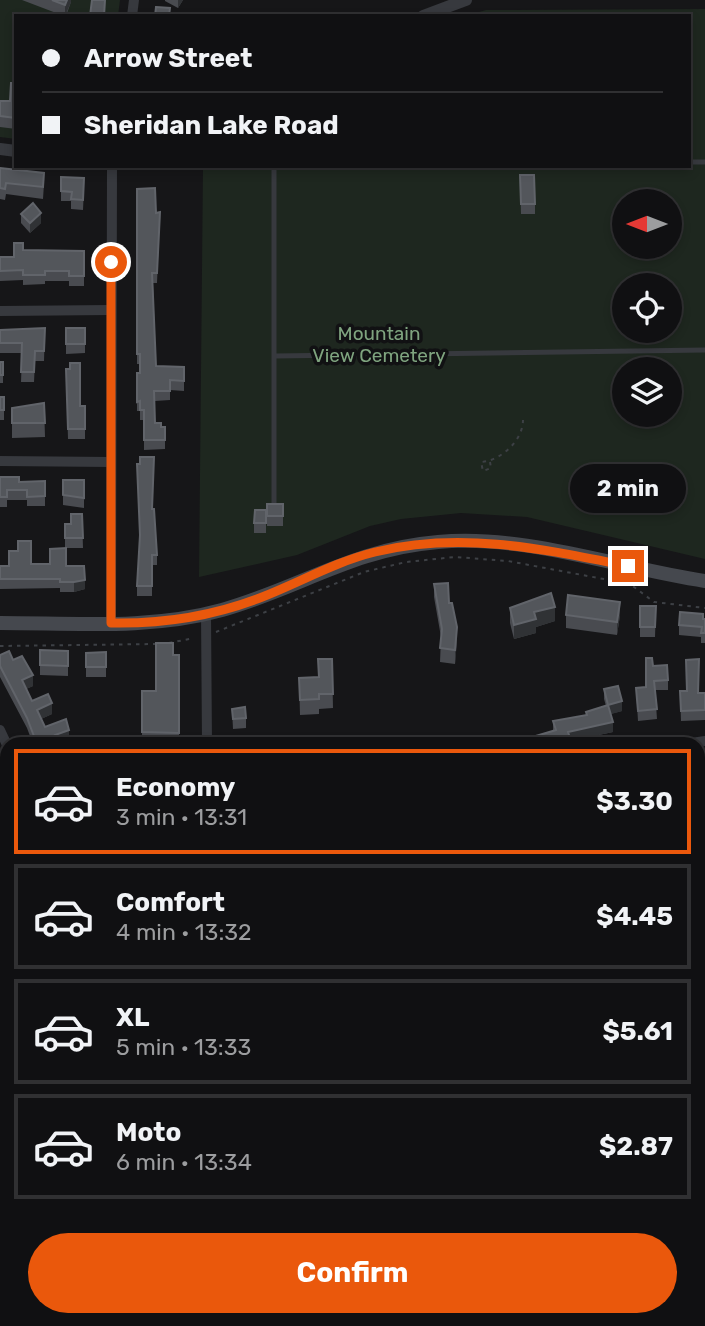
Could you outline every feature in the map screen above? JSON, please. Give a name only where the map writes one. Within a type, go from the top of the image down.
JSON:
[{"type":"main road","points":[[0,623],[165,622],[206,614],[257,599],[359,556],[438,541],[510,544],[705,581]]},
{"type":"street","points":[[428,14],[466,0]]},
{"type":"street","points":[[111,623],[112,168]]},
{"type":"street","points":[[0,311],[111,310]]},
{"type":"street","points":[[0,461],[111,462]]},
{"type":"street","points":[[206,614],[207,737]]},
{"type":"lane","points":[[274,168],[274,507]]},
{"type":"lane","points":[[275,356],[705,350]]},
{"type":"path","points":[[525,168],[525,185]]},
{"type":"path","points":[[490,462],[504,454],[523,426],[523,420]]},
{"type":"path","points":[[0,646],[131,646],[206,635],[364,572],[447,557],[548,567],[630,584],[654,602],[705,608]]},
{"type":"green space","points":[[0,0],[120,0],[118,14],[14,14],[14,139],[0,137]]},
{"type":"green space","name":"Mountain View Cemetery","points":[[705,9],[705,559],[527,517],[461,513],[401,519],[370,526],[297,555],[199,577],[203,168],[691,168],[691,14],[472,14],[486,10]]},
{"type":"building","points":[[52,0],[67,0],[65,5]]},
{"type":"building","points":[[92,0],[105,0],[104,14],[90,14]]},
{"type":"building","points":[[156,7],[170,8],[169,14],[155,14]]},
{"type":"building","points":[[11,83],[14,83],[14,118],[0,116],[0,101],[10,101]]},
{"type":"building","points":[[0,168],[44,173],[43,187],[6,183],[5,189],[0,188]]},
{"type":"building","points":[[520,175],[534,175],[535,204],[521,204]]},
{"type":"building","points":[[61,177],[84,178],[83,200],[71,199],[72,192],[61,191]]},
{"type":"building","points":[[155,188],[156,213],[160,212],[157,273],[152,273],[156,366],[184,367],[184,381],[170,380],[170,391],[154,391],[155,423],[161,423],[161,427],[165,427],[165,440],[144,440],[144,410],[140,410],[140,401],[137,402],[140,354],[137,354],[137,189]]},
{"type":"building","points":[[33,203],[41,213],[30,223],[21,214]]},
{"type":"building","points":[[14,243],[23,243],[23,250],[84,251],[84,276],[69,276],[69,271],[23,275],[23,270],[0,271],[0,257],[14,257]]},
{"type":"building","points":[[45,328],[44,351],[35,351],[34,372],[21,372],[22,343],[0,343],[0,330]]},
{"type":"building","points":[[66,328],[85,328],[85,344],[66,344]]},
{"type":"building","points":[[0,362],[3,362],[3,375],[0,375]]},
{"type":"building","points":[[70,363],[80,363],[80,406],[85,406],[85,429],[68,429],[66,369],[70,369]]},
{"type":"building","points":[[0,397],[4,397],[4,410],[0,410]]},
{"type":"building","points":[[44,403],[45,423],[12,423],[12,408]]},
{"type":"building","points":[[140,457],[154,457],[152,509],[157,555],[152,555],[152,586],[137,586],[140,535],[137,464],[140,464]]},
{"type":"building","points":[[0,477],[19,477],[19,482],[45,481],[45,496],[27,497],[27,490],[7,490],[7,497],[0,497]]},
{"type":"building","points":[[63,480],[84,480],[84,498],[63,495]]},
{"type":"building","points":[[267,504],[283,504],[283,516],[267,516]]},
{"type":"building","points":[[255,510],[266,510],[266,523],[254,523]]},
{"type":"building","points":[[71,514],[82,514],[83,538],[65,538],[65,524],[71,524]]},
{"type":"building","points":[[18,541],[31,541],[31,564],[50,564],[50,549],[66,548],[66,566],[84,566],[85,580],[60,582],[60,579],[0,579],[0,566],[9,566],[9,551],[18,551]]},
{"type":"building","points":[[448,583],[449,603],[452,603],[457,627],[455,650],[440,648],[442,629],[434,584]]},
{"type":"building","points":[[551,593],[555,607],[534,612],[536,619],[514,625],[510,608]]},
{"type":"building","points":[[568,595],[620,602],[617,622],[566,615]]},
{"type":"building","points":[[640,606],[656,606],[655,627],[640,627]]},
{"type":"building","points":[[680,612],[703,614],[705,633],[701,633],[702,627],[679,625]]},
{"type":"building","points":[[156,643],[173,643],[173,655],[179,655],[179,733],[142,732],[142,691],[156,691]]},
{"type":"building","points":[[40,650],[68,651],[68,666],[40,665]]},
{"type":"building","points":[[9,651],[13,660],[22,656],[33,675],[22,680],[32,701],[48,694],[52,703],[37,710],[45,727],[66,719],[69,730],[55,735],[56,737],[34,737],[0,666],[0,655]]},
{"type":"building","points":[[106,652],[106,667],[86,667],[86,653]]},
{"type":"building","points":[[646,658],[652,658],[653,666],[667,665],[668,680],[654,681],[657,709],[638,711],[636,688],[646,687]]},
{"type":"building","points":[[318,659],[332,659],[333,694],[319,694],[319,699],[300,700],[299,678],[319,677]]},
{"type":"building","points":[[699,659],[698,693],[705,693],[705,710],[681,711],[680,691],[687,691],[686,660]]},
{"type":"building","points":[[618,686],[622,701],[608,705],[604,689]]},
{"type":"building","points":[[608,705],[613,722],[568,732],[570,737],[532,737],[556,730],[553,721],[587,715],[586,712]]},
{"type":"building","points":[[245,707],[246,718],[233,719],[232,709]]},
{"type":"route","points":[[111,262],[111,623],[152,623],[197,617],[257,599],[359,556],[438,541],[510,544],[628,566]]}]
